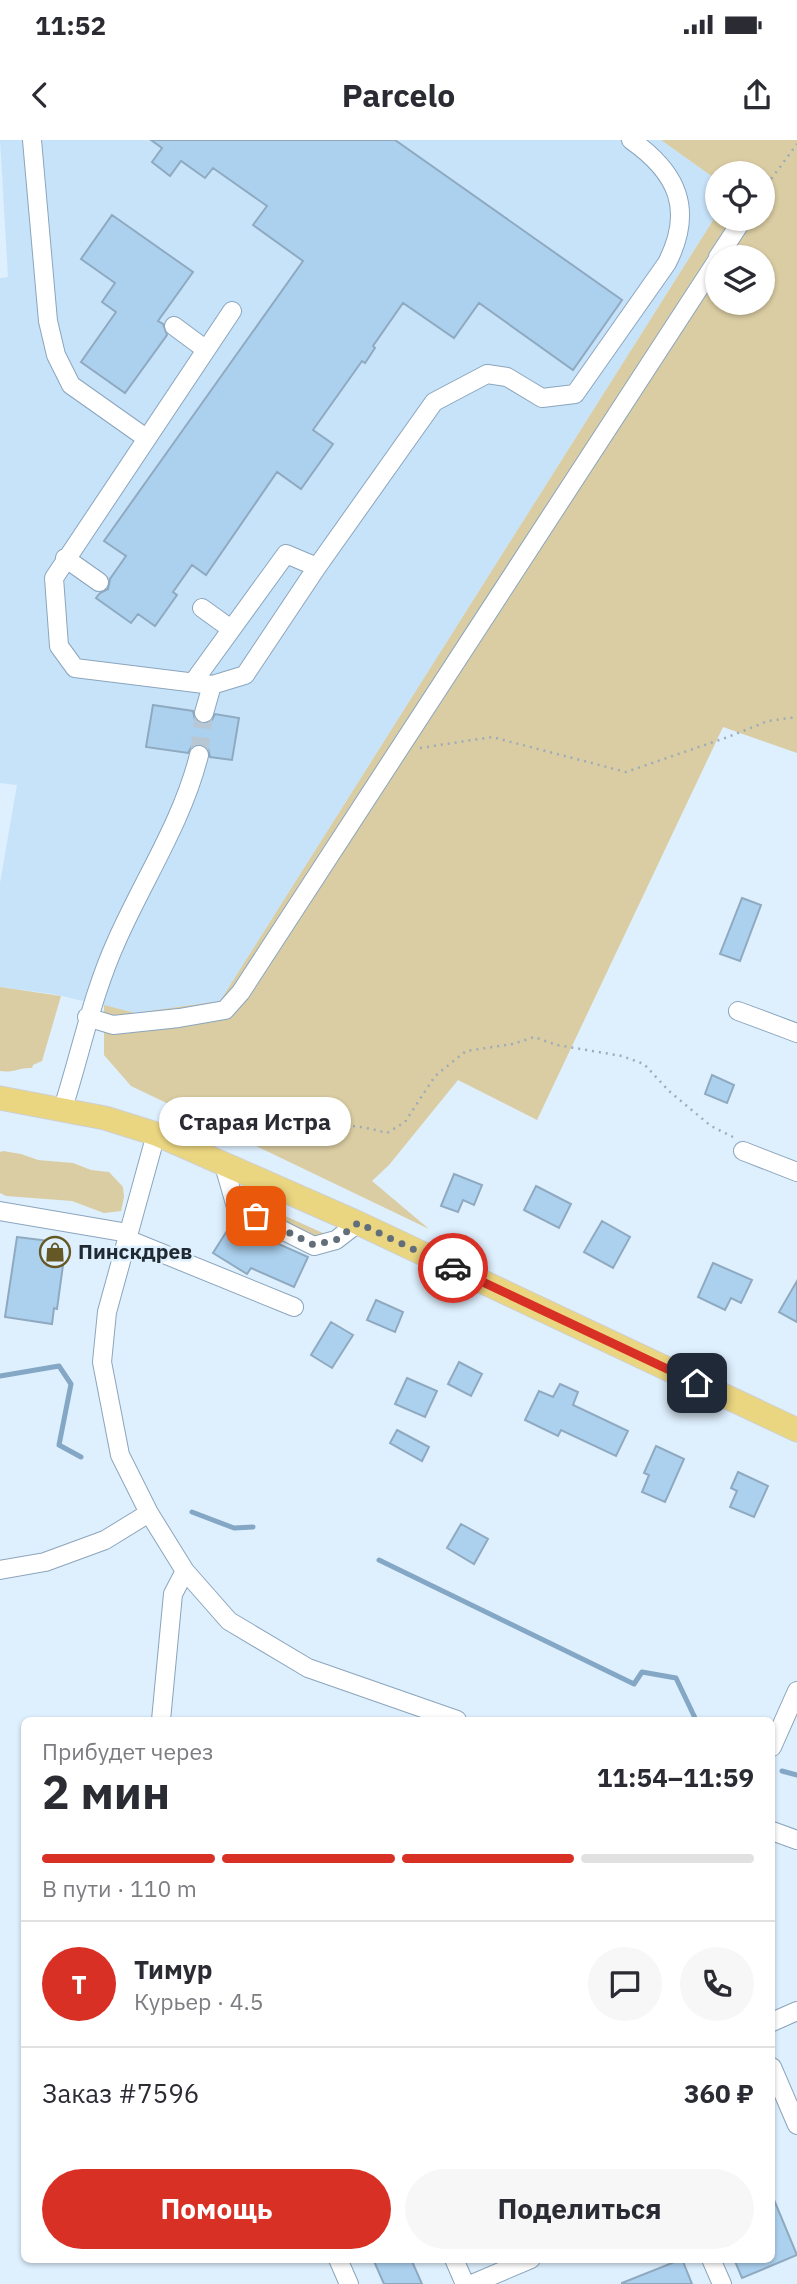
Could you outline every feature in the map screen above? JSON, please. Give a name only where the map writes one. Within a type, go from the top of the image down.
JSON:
[{"type":"main road","points":[[0,1098],[63,1108],[156,1134],[358,1223],[797,1430]]},
{"type":"street","points":[[32,140],[48,321],[56,355],[71,385],[146,438]]},
{"type":"street","points":[[232,311],[54,578],[59,646],[75,668],[203,683],[245,675],[434,402],[487,374],[507,377],[542,398],[575,394],[667,263],[679,241],[682,209],[674,184],[653,155],[631,140]]},
{"type":"street","points":[[88,1017],[113,1026],[225,1010],[241,992],[705,278]]},
{"type":"street","points":[[174,326],[205,349]]},
{"type":"street","points":[[204,713],[203,683],[230,629],[286,554],[317,568]]},
{"type":"street","points":[[65,558],[99,582]]},
{"type":"street","points":[[202,608],[230,629]]},
{"type":"street","points":[[63,1108],[88,1017],[116,942],[192,785],[199,755]]},
{"type":"street","points":[[738,1011],[797,1033]]},
{"type":"street","points":[[156,1134],[107,1312],[102,1362],[120,1455],[149,1513],[185,1571],[229,1621],[308,1668],[448,1717]]},
{"type":"street","points":[[743,1151],[797,1172]]},
{"type":"street","points":[[223,1162],[236,1207],[314,1245],[336,1240],[358,1223]]},
{"type":"street","points":[[0,1211],[128,1236],[295,1307]]},
{"type":"street","points":[[0,1570],[44,1562],[105,1540],[149,1513]]},
{"type":"street","points":[[161,1717],[173,1594],[185,1571]]},
{"type":"street","points":[[775,1740],[797,1691]]},
{"type":"street","points":[[775,1832],[797,1840]]},
{"type":"street","points":[[775,2021],[797,2011]]},
{"type":"street","points":[[775,2074],[797,2125]]},
{"type":"street","points":[[340,2263],[349,2284]]},
{"type":"street","points":[[456,2263],[465,2284]]},
{"type":"street","points":[[472,2284],[522,2263]]},
{"type":"street","points":[[713,2263],[722,2284]]},
{"type":"path","points":[[775,174],[797,144]]},
{"type":"path","points":[[395,752],[492,737],[626,772],[768,721],[797,717]]},
{"type":"path","points":[[319,1132],[338,1125],[365,1127],[387,1133],[405,1122],[435,1076],[466,1051],[513,1044],[534,1037],[557,1045],[622,1056],[644,1065],[669,1091],[711,1126],[732,1137],[743,1151]]},
{"type":"shaded area","points":[[0,140],[661,140],[705,171],[706,231],[220,1001],[135,1013],[53,994],[0,987],[0,883],[17,785],[0,783],[0,278],[8,277]]},
{"type":"shaded area","points":[[661,140],[797,140],[797,753],[723,727],[537,1120],[458,1080],[389,1165],[372,1181],[429,1229],[131,1086],[104,1055],[104,1005],[135,1013],[220,1001],[706,231],[775,231],[775,161],[705,161],[705,171]]},
{"type":"shaded area","points":[[0,987],[61,996],[42,1061],[32,1068],[0,1071]]},
{"type":"shaded area","points":[[0,1152],[109,1172],[123,1187],[121,1211],[104,1213],[72,1201],[6,1196],[0,1193]]},
{"type":"shaded area","points":[[246,1198],[325,1234],[313,1240],[252,1207]]},
{"type":"building","points":[[151,140],[395,140],[622,300],[573,370],[479,303],[454,338],[403,303],[373,346],[375,348],[365,363],[362,361],[313,430],[333,444],[301,489],[277,472],[206,575],[192,565],[173,592],[177,595],[155,626],[138,614],[131,623],[96,598],[108,589],[110,579],[126,556],[104,541],[303,261],[253,225],[267,206],[213,168],[205,178],[181,161],[170,176],[152,162],[162,148]]},
{"type":"building","points":[[112,215],[193,272],[158,321],[163,324],[167,335],[125,393],[81,362],[116,312],[102,302],[115,283],[81,259]]},
{"type":"building","points":[[153,705],[193,711],[195,720],[202,724],[211,722],[215,714],[239,718],[232,760],[210,757],[208,748],[201,744],[192,746],[188,753],[146,747]]},
{"type":"building","points":[[742,898],[761,905],[740,961],[720,954]]},
{"type":"building","points":[[712,1075],[734,1085],[727,1103],[705,1094]]},
{"type":"building","points":[[454,1174],[482,1185],[474,1205],[463,1200],[458,1212],[441,1206]]},
{"type":"building","points":[[536,1186],[571,1204],[559,1228],[524,1210]]},
{"type":"building","points":[[602,1221],[630,1237],[613,1268],[584,1252]]},
{"type":"building","points":[[232,1223],[252,1236],[254,1233],[308,1257],[294,1287],[251,1268],[247,1274],[213,1253]]},
{"type":"building","points":[[17,1237],[66,1243],[57,1309],[54,1308],[52,1324],[5,1317]]},
{"type":"building","points":[[713,1263],[752,1280],[741,1303],[731,1298],[725,1310],[698,1297]]},
{"type":"building","points":[[797,1281],[797,1322],[779,1312]]},
{"type":"building","points":[[376,1300],[403,1312],[395,1332],[367,1320]]},
{"type":"building","points":[[331,1322],[353,1335],[332,1368],[311,1355]]},
{"type":"building","points":[[459,1362],[482,1374],[471,1396],[448,1384]]},
{"type":"building","points":[[407,1378],[437,1391],[425,1417],[395,1404]]},
{"type":"building","points":[[560,1384],[578,1392],[573,1405],[628,1431],[616,1456],[561,1430],[558,1436],[525,1420],[539,1391],[553,1397]]},
{"type":"building","points":[[397,1430],[429,1447],[422,1461],[390,1443]]},
{"type":"building","points":[[656,1446],[684,1459],[665,1502],[642,1492],[649,1475],[644,1473]]},
{"type":"building","points":[[738,1472],[768,1486],[754,1517],[730,1507],[737,1491],[731,1488]]},
{"type":"building","points":[[461,1524],[488,1539],[474,1564],[447,1548]]},
{"type":"building","points":[[775,2202],[797,2255],[742,2278],[736,2263],[775,2263]]},
{"type":"building","points":[[375,2263],[413,2263],[422,2284],[384,2284]]},
{"type":"building","points":[[672,2263],[684,2263],[692,2284],[622,2284]]},
{"type":"waterway","points":[[0,1376],[59,1366],[71,1384],[59,1445],[81,1457]]},
{"type":"waterway","points":[[192,1512],[234,1528],[253,1527]]},
{"type":"waterway","points":[[379,1560],[634,1684],[642,1672],[676,1678],[695,1717]]},
{"type":"waterway","points":[[782,1771],[797,1775]]},
{"type":"tunnel","points":[[199,755],[204,713]]},
{"type":"way so far","points":[[256,1216],[314,1245],[336,1240],[358,1223],[453,1268]]},
{"type":"place","name":"Старая Истра","points":[[256,1216]]},
{"type":"place","name":"Пинскдрев","points":[[55,1252]]},
{"type":"route","points":[[453,1268],[697,1383]]}]
